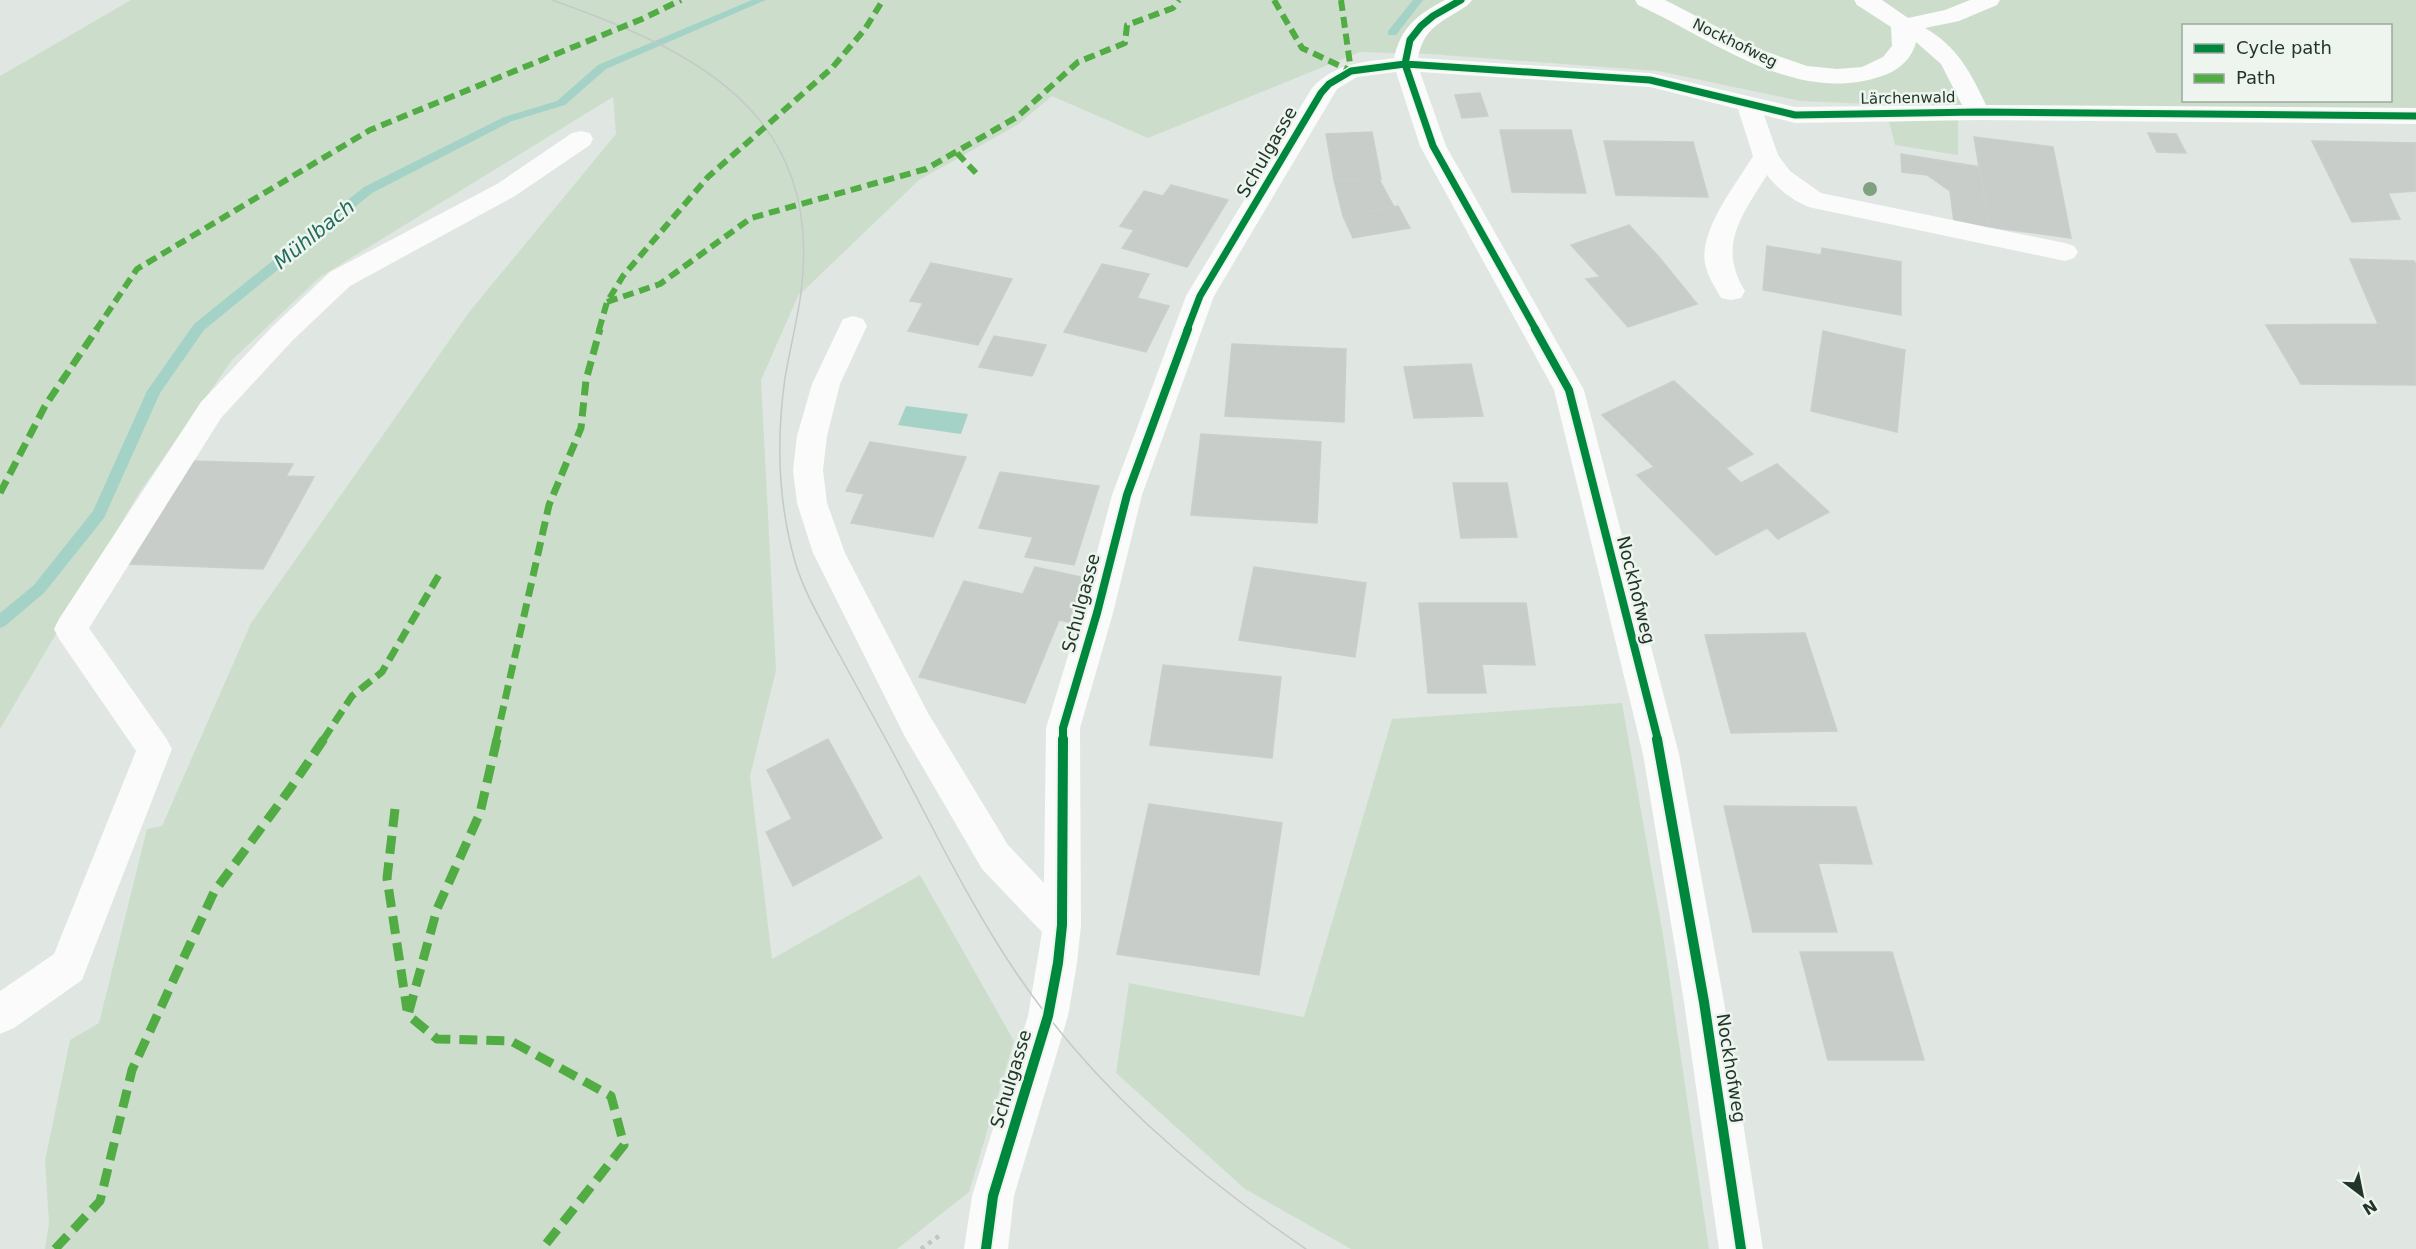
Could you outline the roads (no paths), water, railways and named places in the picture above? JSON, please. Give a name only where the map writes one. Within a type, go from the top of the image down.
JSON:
[{"type":"street","points":[[1405,64],[1410,40],[1421,26],[1461,0]]},
{"type":"street","name":"Nockhofweg","points":[[1646,0],[1762,58],[1795,70],[1830,76],[1863,74],[1890,64],[1903,48],[1905,37],[1902,26]]},
{"type":"street","points":[[1865,0],[1888,13],[1902,26],[1950,16],[1989,0]]},
{"type":"street","name":"Lärchenwald","points":[[1902,26],[1926,36],[1948,56],[1978,112]]},
{"type":"street","name":"Lärchenwald","points":[[1405,64],[1650,80],[1795,115],[1978,112],[2416,116]]},
{"type":"street","name":"Schulgasse","points":[[986,1249],[993,1196],[1048,1016],[1058,963],[1062,925],[1063,728],[1097,613],[1127,495],[1200,296],[1321,93],[1329,84],[1351,71],[1405,64]]},
{"type":"street","name":"Nockhofweg","points":[[1405,64],[1433,146],[1569,390],[1661,754],[1704,1002],[1741,1249]]},
{"type":"street","points":[[1748,103],[1766,156],[1781,177],[1813,200],[1950,230],[2066,252]]},
{"type":"street","points":[[0,1014],[68,967],[154,749],[71,629],[211,410],[282,334],[340,279],[506,190],[581,139]]},
{"type":"street","points":[[1731,291],[1721,275],[1718,257],[1722,230],[1766,156]]},
{"type":"street","points":[[853,326],[826,384],[812,436],[808,470],[812,503],[829,553],[916,724],[995,857],[1062,925]]},
{"type":"waterway","name":"Mühlbach","points":[[0,622],[39,589],[99,514],[154,391],[199,327],[368,190],[508,119],[561,103],[602,67],[761,0]]},
{"type":"waterway","points":[[1392,33],[1418,0]]},
{"type":"tram line","points":[[552,0],[655,42],[700,68],[739,98],[770,135],[792,178],[803,231],[801,293],[782,402],[780,472],[790,542],[808,595],[966,891],[999,947],[1047,1015],[1078,1054],[1148,1125],[1224,1190],[1306,1249]]}]
